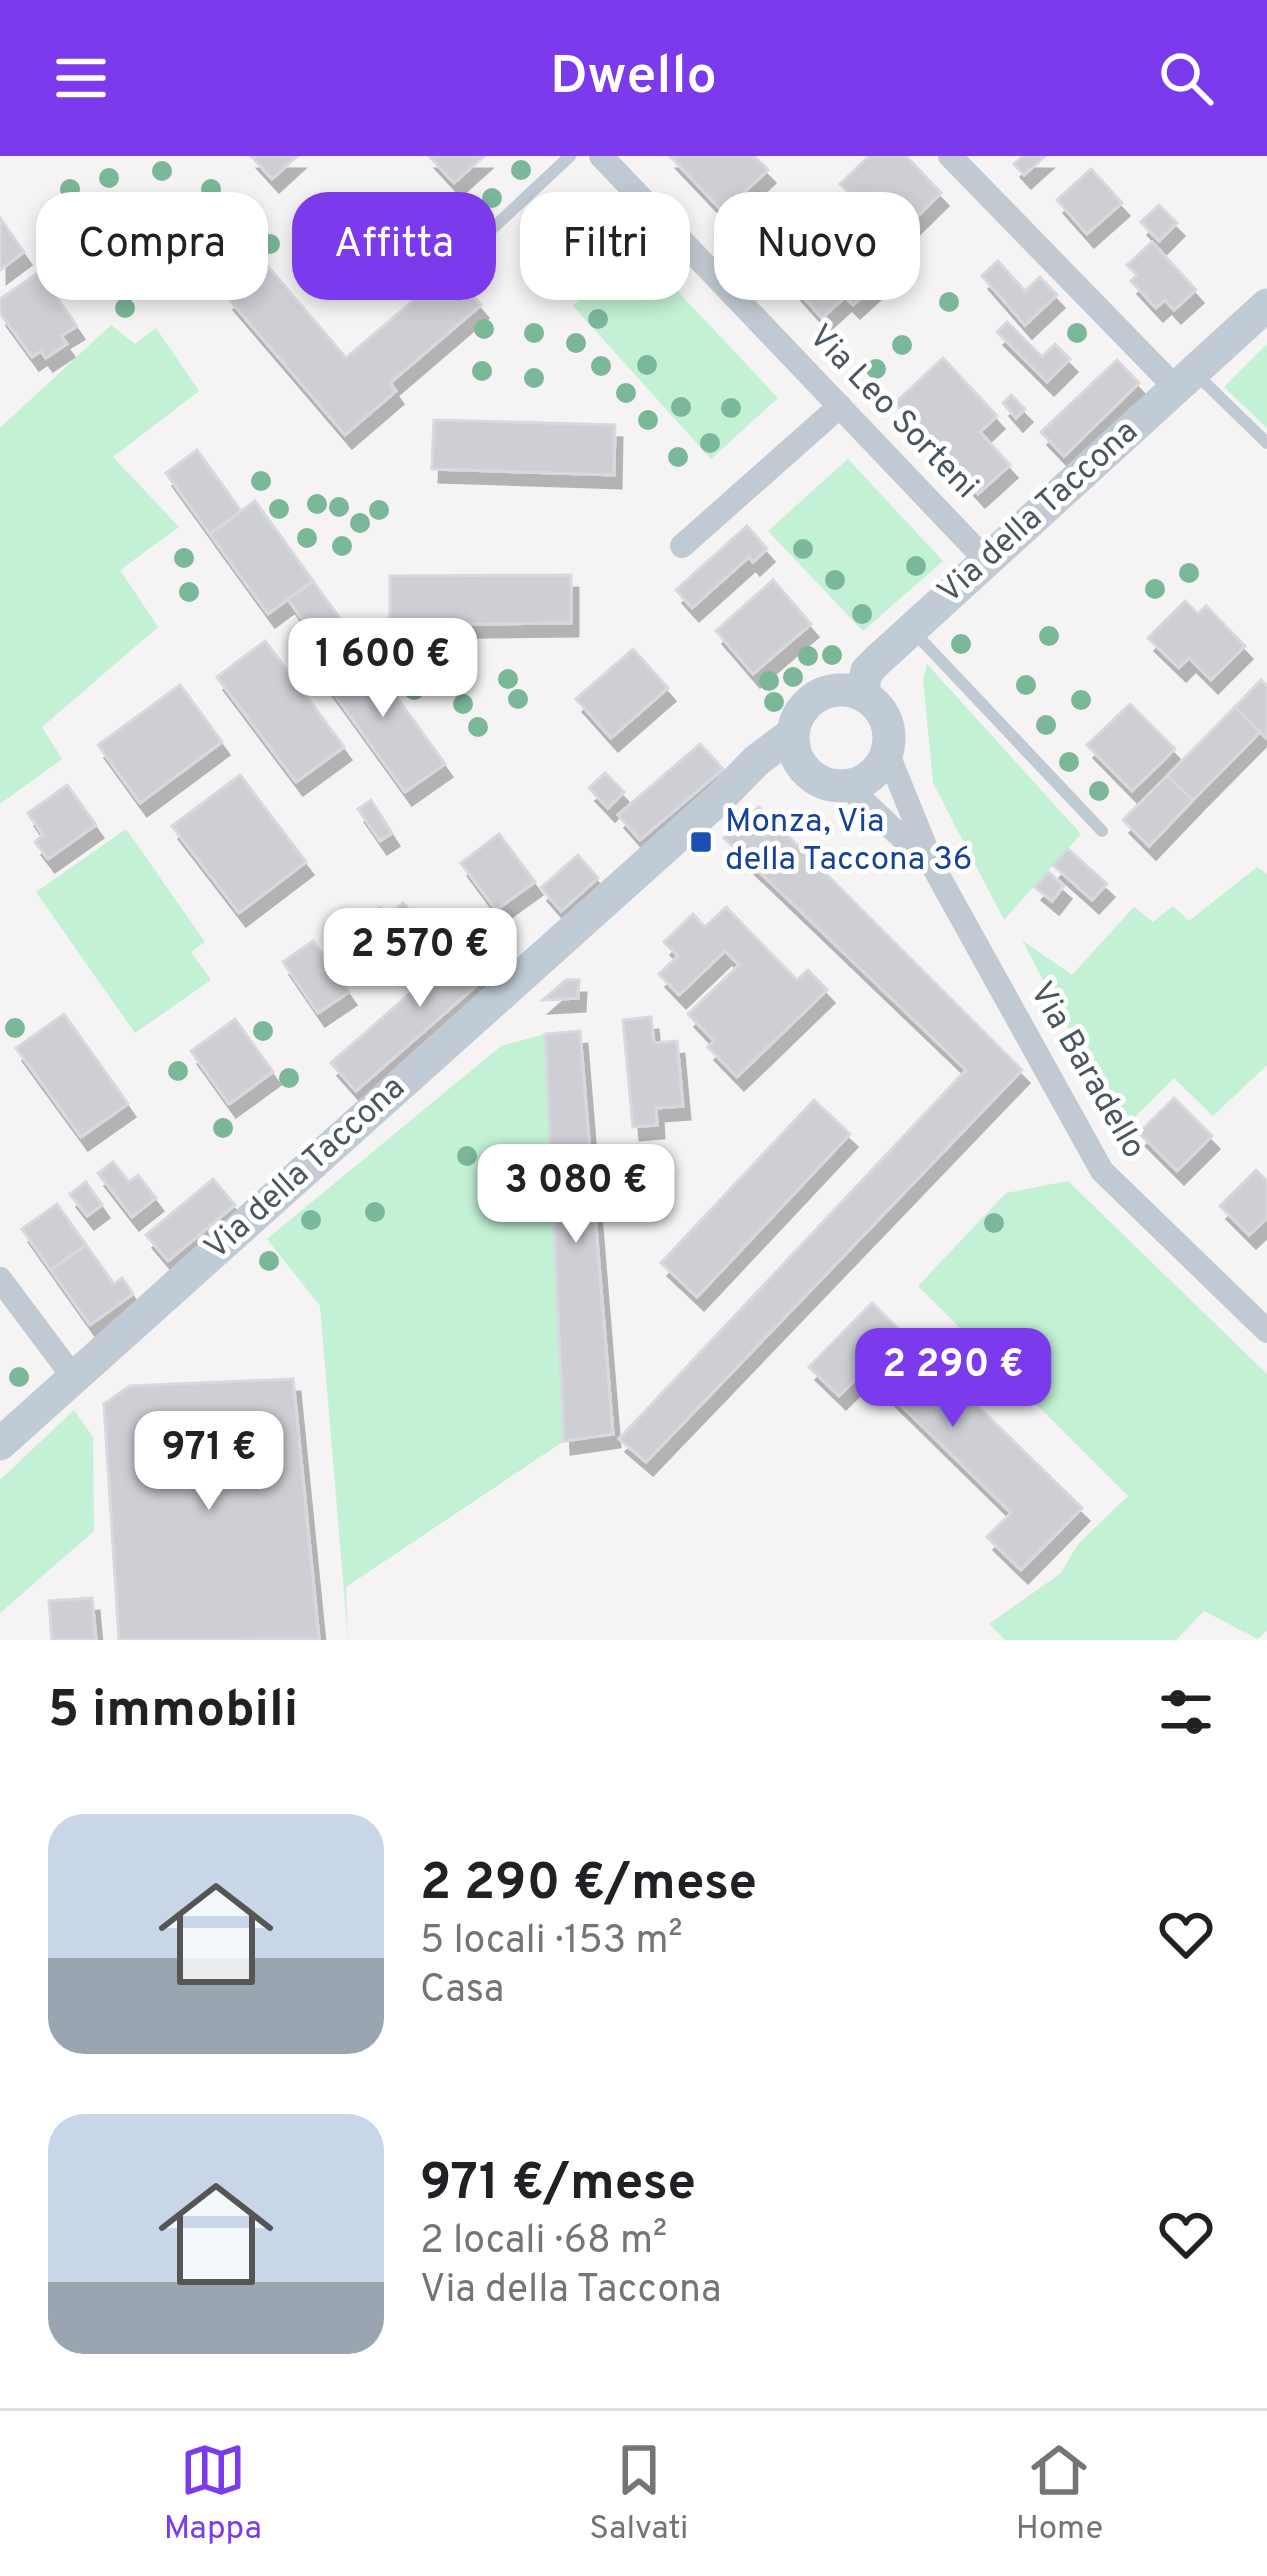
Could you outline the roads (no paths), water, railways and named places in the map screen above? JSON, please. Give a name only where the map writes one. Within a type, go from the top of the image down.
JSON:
[{"type":"main road","name":"Via della Taccona","points":[[0,1444],[756,761],[793,733],[796,718],[817,696],[831,690],[861,694],[867,670],[1267,305]]},
{"type":"main road","points":[[793,733],[797,759],[805,770],[832,785],[847,786],[872,775],[890,738],[882,712],[861,694]]},
{"type":"main road","name":"Via della Taccona","points":[[720,798],[765,777],[805,770]]},
{"type":"street","name":"Via Leo Sorteni","points":[[601,156],[985,559]]},
{"type":"street","points":[[950,156],[1184,380]]},
{"type":"street","points":[[682,546],[840,406]]},
{"type":"street","name":"Via Baradello","points":[[887,752],[934,868],[1102,1171],[1267,1331]]},
{"type":"street","name":"Via Baradello","points":[[847,786],[934,868]]},
{"type":"street","points":[[0,1279],[74,1378]]},
{"type":"lane","points":[[496,225],[571,156]]},
{"type":"lane","points":[[1184,380],[1267,443]]},
{"type":"lane","points":[[912,629],[1102,831]]},
{"type":"place","name":"Monza, Via della Taccona 36","points":[[701,842]]}]
